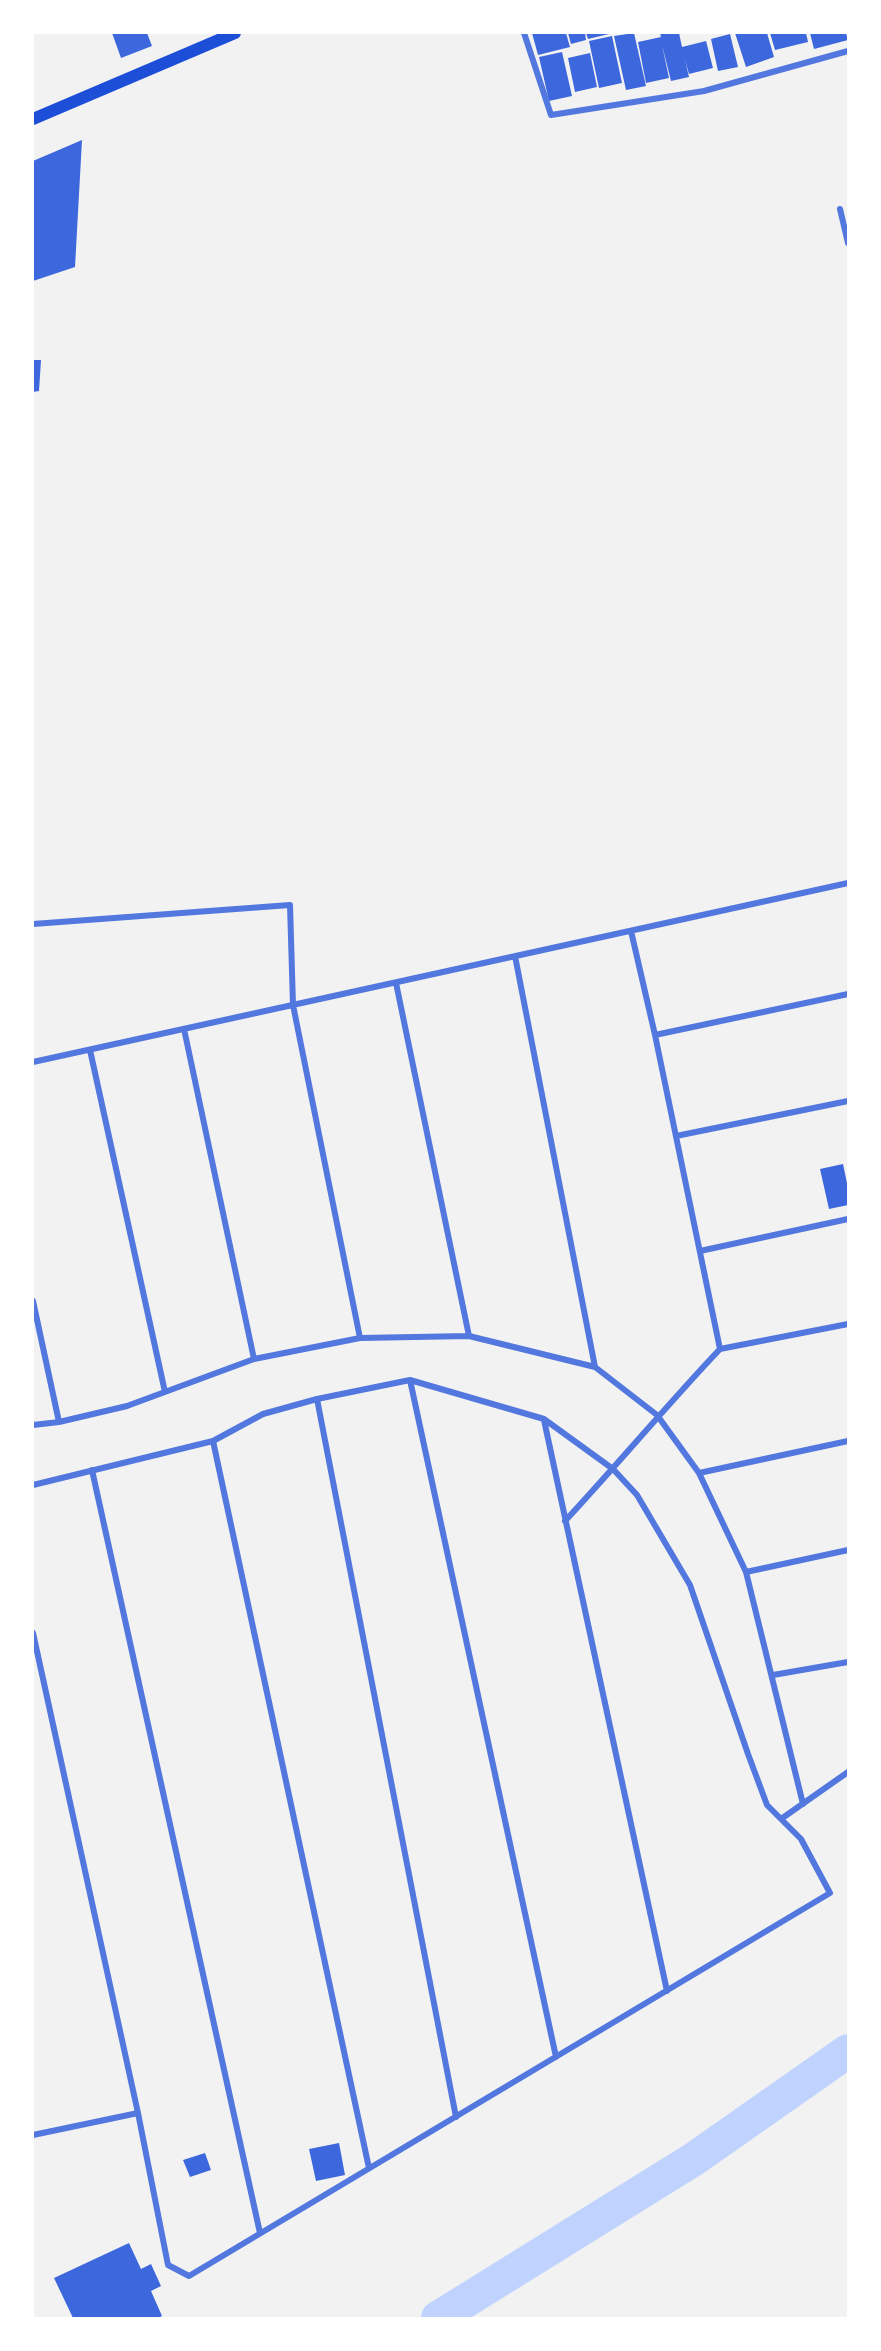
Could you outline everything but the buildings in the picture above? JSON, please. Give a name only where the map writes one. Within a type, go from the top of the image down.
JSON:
[{"type":"main road","points":[[33,119],[235,33]]},
{"type":"street","points":[[524,33],[551,115],[704,91],[848,51]]},
{"type":"street","points":[[840,209],[848,243]]},
{"type":"street","points":[[33,1062],[848,883]]},
{"type":"street","points":[[33,924],[290,905],[293,1005],[360,1338]]},
{"type":"street","points":[[630,931],[655,1035],[720,1349]]},
{"type":"street","points":[[515,956],[595,1367]]},
{"type":"street","points":[[396,983],[470,1336]]},
{"type":"street","points":[[655,1035],[848,994]]},
{"type":"street","points":[[183,1029],[254,1359]]},
{"type":"street","points":[[90,1050],[165,1392]]},
{"type":"street","points":[[676,1136],[848,1101]]},
{"type":"street","points":[[700,1251],[848,1219]]},
{"type":"street","points":[[33,1301],[59,1422]]},
{"type":"street","points":[[565,1521],[613,1469],[657,1415],[720,1349],[848,1324]]},
{"type":"street","points":[[33,1425],[59,1422],[127,1406],[254,1359],[360,1338],[470,1336],[595,1367],[657,1415],[699,1473],[746,1572],[803,1804]]},
{"type":"street","points":[[410,1380],[556,2056]]},
{"type":"street","points":[[33,1485],[213,1441],[263,1414],[316,1399],[410,1380],[543,1419],[613,1469],[637,1495],[690,1585],[747,1754],[768,1805],[801,1839],[830,1893],[189,2276],[168,2265],[138,2113],[33,1633]]},
{"type":"street","points":[[316,1399],[456,2116]]},
{"type":"street","points":[[543,1419],[667,1991]]},
{"type":"street","points":[[213,1441],[369,2168]]},
{"type":"street","points":[[699,1473],[848,1441]]},
{"type":"street","points":[[92,1470],[260,2233]]},
{"type":"street","points":[[746,1572],[848,1550]]},
{"type":"street","points":[[773,1675],[848,1662]]},
{"type":"street","points":[[781,1819],[848,1772]]},
{"type":"street","points":[[33,2135],[138,2113]]},
{"type":"waterway","points":[[438,2318],[694,2159],[848,2051]]}]
